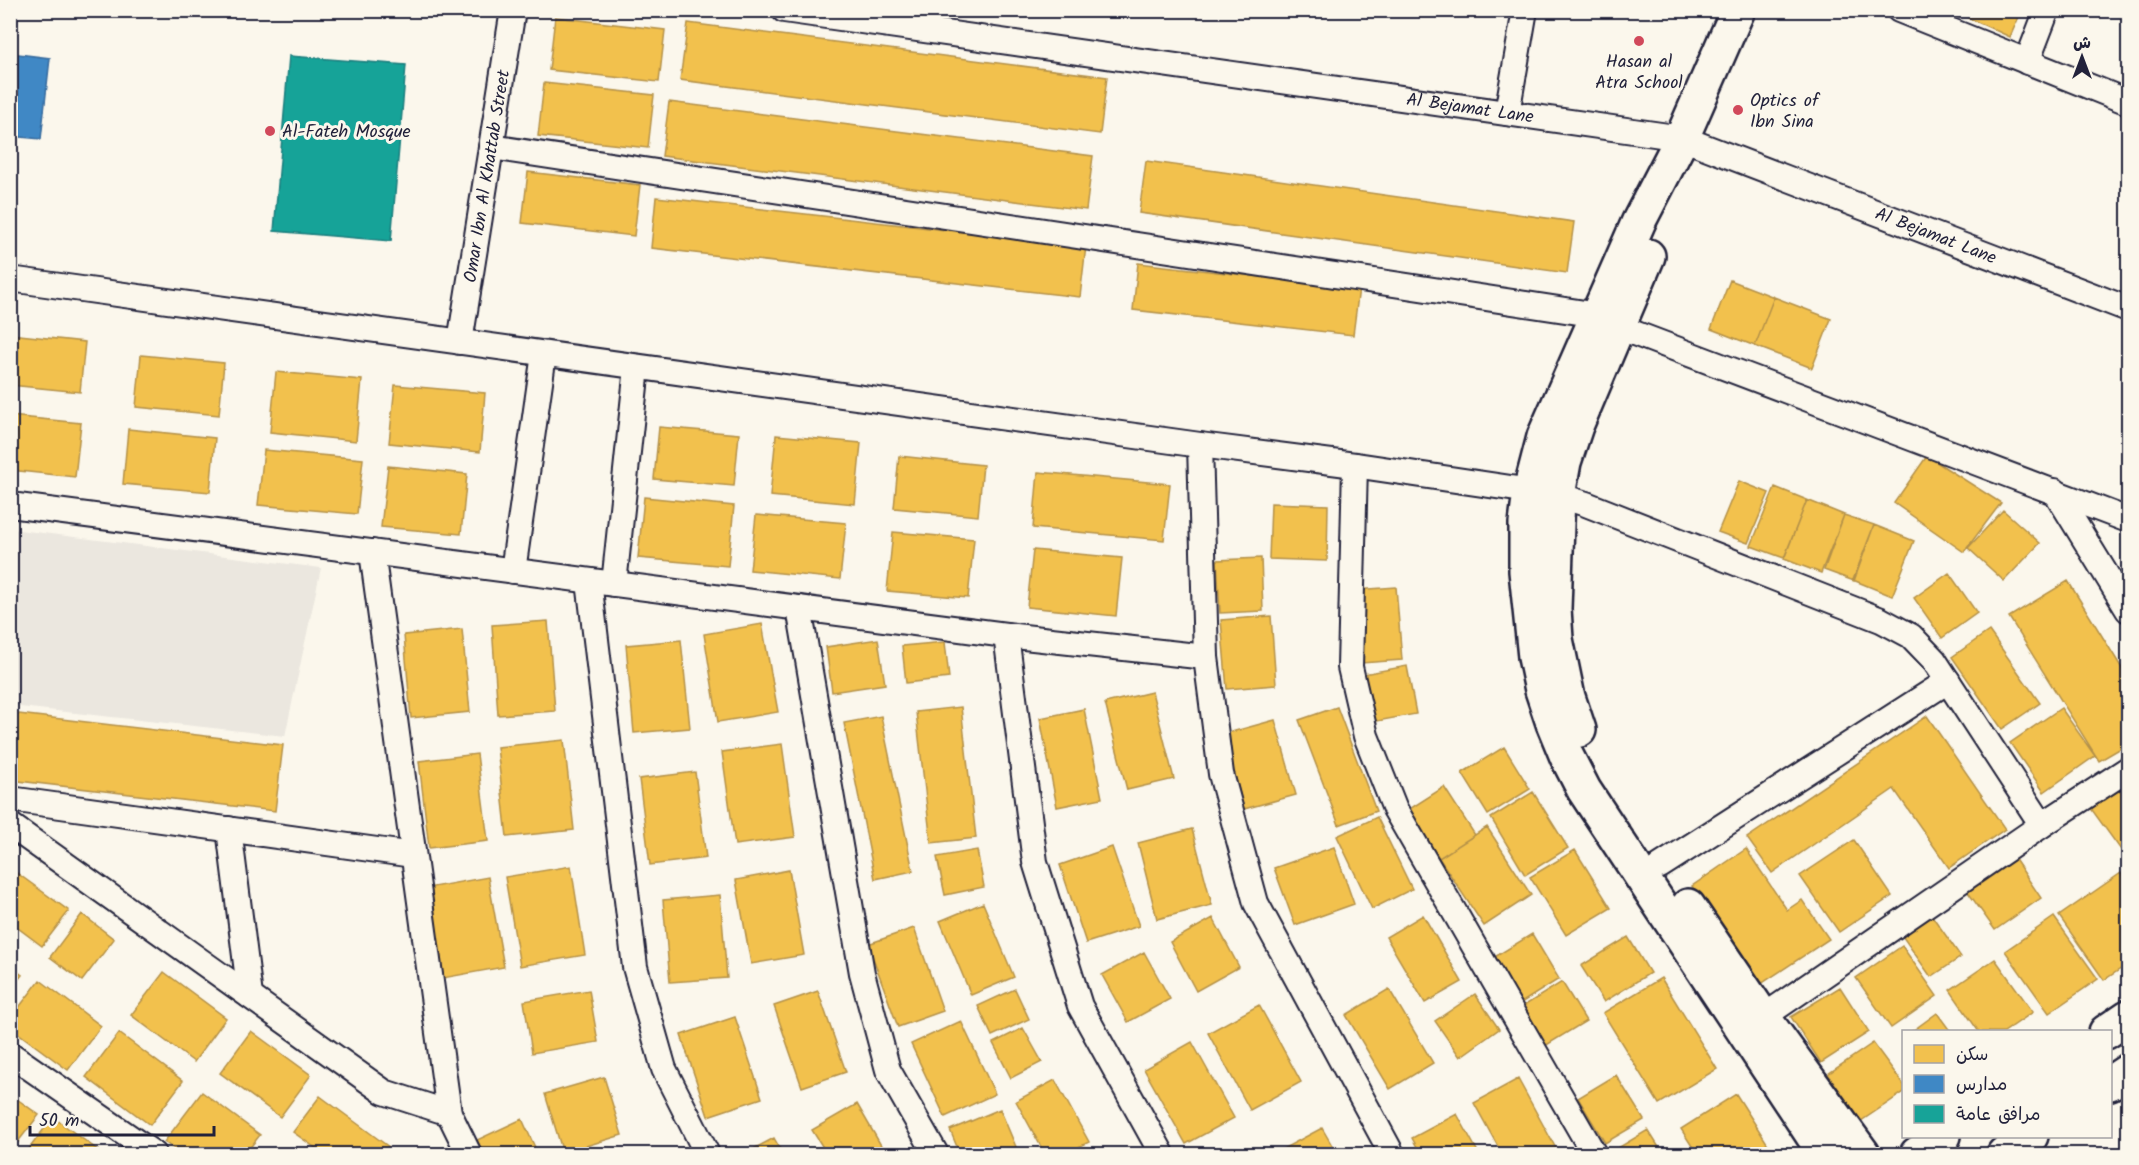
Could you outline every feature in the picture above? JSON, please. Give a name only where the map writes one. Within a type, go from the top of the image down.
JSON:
[{"type":"street","name":"Omar Ibn Al Khattab Street","points":[[460,342],[513,10]]},
{"type":"street","name":"Al Bejamat Lane","points":[[784,10],[1682,138],[2128,309]]},
{"type":"street","points":[[1507,113],[1525,10]]},
{"type":"street","points":[[1738,10],[1682,138],[1665,216],[1608,321],[1564,462],[1526,524],[1526,571],[1535,657],[1542,690],[1552,723],[1567,757],[1584,790],[1825,1155]]},
{"type":"street","points":[[1899,10],[2128,102]]},
{"type":"street","points":[[2027,62],[2047,10]]},
{"type":"street","points":[[491,147],[1608,321],[2128,520]]},
{"type":"street","points":[[10,279],[1355,465],[1544,493],[1586,504],[1896,627],[1923,648],[1948,681],[2042,825]]},
{"type":"street","points":[[513,571],[544,354]]},
{"type":"street","points":[[614,584],[637,367]]},
{"type":"street","points":[[1200,445],[1206,657],[1221,774],[1256,903],[1392,1155]]},
{"type":"street","points":[[1355,465],[1350,667],[1366,736],[1395,809],[1594,1155]]},
{"type":"street","points":[[2055,491],[2128,610]]},
{"type":"street","points":[[1544,493],[1561,668],[1581,734],[1601,779],[1763,1017],[1863,1155]]},
{"type":"street","points":[[10,505],[1006,635],[1206,657]]},
{"type":"street","points":[[372,552],[449,1113],[469,1155]]},
{"type":"street","points":[[589,581],[635,967],[664,1069],[707,1155]]},
{"type":"street","points":[[799,608],[862,973],[888,1070],[936,1155]]},
{"type":"street","points":[[1006,635],[1035,861],[1080,1006],[1162,1155]]},
{"type":"street","points":[[1660,866],[1948,681]]},
{"type":"street","points":[[1763,1017],[2042,825],[2128,769]]},
{"type":"street","points":[[10,799],[413,855]]},
{"type":"street","points":[[10,825],[384,1092],[449,1113]]},
{"type":"street","points":[[229,829],[250,996]]},
{"type":"street","points":[[2109,1030],[2128,1017]]},
{"type":"street","points":[[10,1054],[154,1155]]},
{"type":"street","points":[[2112,1082],[2128,1071]]},
{"type":"street","points":[[1917,1155],[1942,1138]]},
{"type":"street","points":[[2004,1155],[2030,1138]]},
{"type":"shaded area","points":[[11,529],[321,568],[285,736],[11,706]]},
{"type":"building: سكن","points":[[1951,10],[2022,10],[2010,37]]},
{"type":"building: سكن","points":[[555,17],[665,30],[659,82],[549,70]]},
{"type":"building: سكن","points":[[688,23],[1107,77],[1100,134],[680,80]]},
{"type":"building: سكن","points":[[544,83],[654,95],[648,148],[538,136]]},
{"type":"building: سكن","points":[[669,102],[1093,156],[1086,210],[662,156]]},
{"type":"building: سكن","points":[[1146,161],[1574,222],[1567,273],[1139,213]]},
{"type":"building: سكن","points":[[528,172],[640,185],[634,236],[522,223]]},
{"type":"building: سكن","points":[[656,197],[1086,246],[1080,297],[651,248]]},
{"type":"building: سكن","points":[[1138,263],[1359,288],[1353,335],[1133,310]]},
{"type":"building: سكن","points":[[1730,280],[1774,297],[1755,346],[1711,329]]},
{"type":"building: سكن","points":[[1774,297],[1831,319],[1812,368],[1755,346]]},
{"type":"building: سكن","points":[[10,334],[85,342],[80,392],[10,385]]},
{"type":"building: سكن","points":[[141,355],[224,363],[219,415],[136,407]]},
{"type":"building: سكن","points":[[276,372],[362,380],[356,441],[270,432]]},
{"type":"building: سكن","points":[[395,385],[485,393],[480,452],[389,443]]},
{"type":"building: سكن","points":[[10,416],[81,423],[75,477],[10,470]]},
{"type":"building: سكن","points":[[659,427],[739,434],[734,486],[654,479]]},
{"type":"building: سكن","points":[[128,429],[215,438],[210,492],[123,484]]},
{"type":"building: سكن","points":[[776,435],[861,443],[855,504],[770,496]]},
{"type":"building: سكن","points":[[264,450],[363,459],[357,514],[258,505]]},
{"type":"building: سكن","points":[[899,456],[983,465],[978,516],[894,508]]},
{"type":"building: سكن","points":[[1927,456],[2001,503],[1964,552],[1894,503]]},
{"type":"building: سكن","points":[[388,466],[467,474],[461,534],[381,527]]},
{"type":"building: سكن","points":[[1038,472],[1170,484],[1164,540],[1033,528]]},
{"type":"building: سكن","points":[[1739,481],[1769,493],[1748,543],[1718,532]]},
{"type":"building: سكن","points":[[1775,487],[1807,500],[1784,558],[1751,546]]},
{"type":"building: سكن","points":[[644,497],[734,506],[728,566],[638,558]]},
{"type":"building: سكن","points":[[1807,500],[1844,515],[1821,573],[1784,559]]},
{"type":"building: سكن","points":[[1271,503],[1328,505],[1327,561],[1269,559]]},
{"type":"building: سكن","points":[[2003,510],[2040,543],[2004,581],[1968,548]]},
{"type":"building: سكن","points":[[756,515],[846,523],[840,579],[750,570]]},
{"type":"building: سكن","points":[[1844,515],[1874,525],[1854,581],[1824,570]]},
{"type":"building: سكن","points":[[1874,525],[1914,541],[1892,596],[1853,580]]},
{"type":"building: سكن","points":[[893,532],[974,539],[968,598],[887,591]]},
{"type":"building: سكن","points":[[1033,550],[1122,558],[1116,616],[1027,607]]},
{"type":"building: سكن","points":[[1261,558],[1263,611],[1220,613],[1217,560]]},
{"type":"building: سكن","points":[[1949,573],[1977,613],[1942,638],[1914,598]]},
{"type":"building: سكن","points":[[2068,581],[2128,678],[2128,744],[2099,761],[2009,617]]},
{"type":"building: سكن","points":[[1396,587],[1402,660],[1361,663],[1356,590]]},
{"type":"building: سكن","points":[[1271,616],[1276,685],[1227,689],[1221,620]]},
{"type":"building: سكن","points":[[548,621],[555,711],[498,715],[492,625]]},
{"type":"building: سكن","points":[[762,624],[778,712],[718,722],[704,634]]},
{"type":"building: سكن","points":[[462,629],[470,712],[411,718],[404,635]]},
{"type":"building: سكن","points":[[1989,631],[2040,703],[2002,729],[1952,657]]},
{"type":"building: سكن","points":[[878,639],[885,684],[832,692],[826,647]]},
{"type":"building: سكن","points":[[681,640],[690,728],[634,733],[626,645]]},
{"type":"building: سكن","points":[[945,642],[949,678],[906,683],[902,646]]},
{"type":"building: سكن","points":[[1407,666],[1416,714],[1372,722],[1363,674]]},
{"type":"building: سكن","points":[[1152,692],[1174,779],[1127,790],[1105,703]]},
{"type":"building: سكن","points":[[961,707],[976,838],[931,843],[916,712]]},
{"type":"building: سكن","points":[[1337,707],[1376,811],[1339,825],[1299,720]]},
{"type":"building: سكن","points":[[2061,708],[2095,756],[2044,792],[2010,743]]},
{"type":"building: سكن","points":[[1084,709],[1102,798],[1057,807],[1040,718]]},
{"type":"building: سكن","points":[[10,713],[283,745],[275,811],[10,780]]},
{"type":"building: سكن","points":[[881,716],[913,871],[875,879],[844,723]]},
{"type":"building: سكن","points":[[1927,716],[2005,829],[1949,868],[1894,789],[1772,873],[1747,838]]},
{"type":"building: سكن","points":[[1275,720],[1296,795],[1244,809],[1224,734]]},
{"type":"building: سكن","points":[[564,740],[574,830],[507,837],[497,747]]},
{"type":"building: سكن","points":[[782,744],[795,837],[735,845],[722,752]]},
{"type":"building: سكن","points":[[1504,747],[1530,789],[1488,815],[1462,773]]},
{"type":"building: سكن","points":[[477,754],[488,841],[429,848],[419,761]]},
{"type":"building: سكن","points":[[695,772],[706,858],[650,865],[639,779]]},
{"type":"building: سكن","points":[[2128,774],[2128,845],[2121,850],[2087,803]]},
{"type":"building: سكن","points":[[1444,787],[1475,835],[1439,858],[1408,810]]},
{"type":"building: سكن","points":[[1533,792],[1568,848],[1525,875],[1491,818]]},
{"type":"building: سكن","points":[[1377,817],[1412,889],[1372,909],[1337,836]]},
{"type":"building: سكن","points":[[1487,827],[1531,895],[1484,926],[1439,858]]},
{"type":"building: سكن","points":[[1192,829],[1212,905],[1157,919],[1138,843]]},
{"type":"building: سكن","points":[[1854,840],[1892,896],[1839,932],[1800,876]]},
{"type":"building: سكن","points":[[1112,847],[1139,926],[1086,943],[1060,865]]},
{"type":"building: سكن","points":[[1334,847],[1354,904],[1295,925],[1274,868]]},
{"type":"building: سكن","points":[[1746,849],[1787,910],[1802,900],[1829,939],[1758,986],[1692,886]]},
{"type":"building: سكن","points":[[977,850],[984,887],[945,895],[937,857]]},
{"type":"building: سكن","points":[[1575,850],[1611,908],[1566,935],[1530,877]]},
{"type":"building: سكن","points":[[2012,855],[2041,898],[1995,930],[1965,888]]},
{"type":"building: سكن","points":[[571,866],[585,955],[520,966],[505,877]]},
{"type":"building: سكن","points":[[10,868],[69,911],[42,946],[10,922]]},
{"type":"building: سكن","points":[[789,870],[804,955],[751,964],[736,880]]},
{"type":"building: سكن","points":[[2121,873],[2128,884],[2128,964],[2104,980],[2059,916]]},
{"type":"building: سكن","points":[[488,877],[504,967],[443,978],[427,888]]},
{"type":"building: سكن","points":[[720,895],[727,978],[670,982],[663,900]]},
{"type":"building: سكن","points":[[983,903],[1014,977],[971,995],[940,921]]},
{"type":"building: سكن","points":[[1928,910],[1961,957],[1931,977],[1898,930]]},
{"type":"building: سكن","points":[[82,914],[114,939],[82,981],[50,957]]},
{"type":"building: سكن","points":[[1423,915],[1462,982],[1425,1003],[1386,937]]},
{"type":"building: سكن","points":[[2054,917],[2098,979],[2049,1013],[2005,951]]},
{"type":"building: سكن","points":[[1213,918],[1239,967],[1196,991],[1170,942]]},
{"type":"building: سكن","points":[[914,928],[943,1011],[898,1027],[868,944]]},
{"type":"building: سكن","points":[[1532,934],[1559,979],[1521,1003],[1493,958]]},
{"type":"building: سكن","points":[[1628,937],[1650,973],[1604,1002],[1581,966]]},
{"type":"building: سكن","points":[[1902,946],[1937,996],[1891,1028],[1856,978]]},
{"type":"building: سكن","points":[[1144,952],[1170,999],[1128,1022],[1102,975]]},
{"type":"building: سكن","points":[[1995,959],[2033,1012],[2007,1030],[1978,1030],[1950,990]]},
{"type":"building: سكن","points":[[10,966],[22,975],[10,990]]},
{"type":"building: سكن","points":[[164,972],[226,1018],[194,1062],[131,1015]]},
{"type":"building: سكن","points":[[1661,978],[1717,1069],[1659,1104],[1603,1013]]},
{"type":"building: سكن","points":[[40,980],[101,1026],[68,1070],[10,1027],[10,1019]]},
{"type":"building: سكن","points":[[1562,982],[1586,1021],[1545,1046],[1522,1007]]},
{"type":"building: سكن","points":[[1840,987],[1869,1032],[1821,1063],[1791,1017]]},
{"type":"building: سكن","points":[[1015,989],[1029,1019],[992,1036],[978,1006]]},
{"type":"building: سكن","points":[[1389,989],[1433,1063],[1390,1089],[1346,1015]]},
{"type":"building: سكن","points":[[589,990],[598,1042],[532,1053],[524,1001]]},
{"type":"building: سكن","points":[[818,991],[846,1072],[802,1087],[774,1006]]},
{"type":"building: سكن","points":[[1475,994],[1499,1029],[1460,1057],[1435,1021]]},
{"type":"building: سكن","points":[[1259,1005],[1301,1082],[1250,1110],[1208,1033]]},
{"type":"building: سكن","points":[[1937,1013],[1950,1030],[1914,1030]]},
{"type":"building: سكن","points":[[735,1017],[762,1098],[708,1116],[681,1035]]},
{"type":"building: سكن","points":[[961,1021],[995,1094],[945,1117],[911,1044]]},
{"type":"building: سكن","points":[[1023,1028],[1042,1062],[1011,1078],[993,1043]]},
{"type":"building: سكن","points":[[251,1031],[311,1075],[280,1117],[220,1073]]},
{"type":"building: سكن","points":[[119,1033],[183,1081],[150,1125],[86,1077]]},
{"type":"building: سكن","points":[[1192,1042],[1234,1118],[1186,1144],[1144,1069]]},
{"type":"building: سكن","points":[[1873,1043],[1902,1082],[1902,1093],[1861,1121],[1828,1074]]},
{"type":"building: سكن","points":[[1616,1075],[1644,1120],[1605,1143],[1578,1098]]},
{"type":"building: سكن","points":[[604,1077],[622,1135],[563,1153],[545,1094]]},
{"type":"building: سكن","points":[[1518,1079],[1559,1154],[1502,1154],[1474,1103]]},
{"type":"building: سكن","points":[[1055,1080],[1089,1142],[1065,1154],[1045,1154],[1016,1101]]},
{"type":"building: سكن","points":[[202,1092],[260,1135],[245,1154],[182,1154],[164,1142]]},
{"type":"building: سكن","points":[[10,1094],[39,1115],[10,1152]]},
{"type":"building: سكن","points":[[1736,1094],[1774,1154],[1697,1154],[1681,1129]]},
{"type":"building: سكن","points":[[320,1096],[389,1147],[383,1154],[324,1154],[293,1132]]},
{"type":"building: سكن","points":[[857,1104],[886,1154],[827,1154],[812,1130]]},
{"type":"building: سكن","points":[[1000,1109],[1019,1154],[960,1154],[950,1130]]},
{"type":"building: سكن","points":[[1457,1114],[1479,1154],[1421,1154],[1412,1138]]},
{"type":"building: سكن","points":[[53,1117],[103,1154],[25,1154]]},
{"type":"building: سكن","points":[[522,1119],[538,1154],[484,1154],[477,1140]]},
{"type":"building: سكن","points":[[1322,1128],[1337,1154],[1278,1154],[1277,1152]]},
{"type":"building: سكن","points":[[1648,1130],[1660,1149],[1651,1154],[1608,1154]]},
{"type":"building: سكن","points":[[774,1138],[783,1154],[744,1154]]},
{"type":"building: مدارس","points":[[10,53],[50,58],[41,139],[10,136]]},
{"type":"building: مرافق عامة","points":[[289,56],[406,65],[391,241],[274,231]]},
{"type":"place","name":"Hasan al Atra School","points":[[1639,41]]},
{"type":"place","name":"Optics of Ibn Sina","points":[[1738,110]]},
{"type":"place","name":"Al-Fateh Mosque","points":[[270,131]]}]
